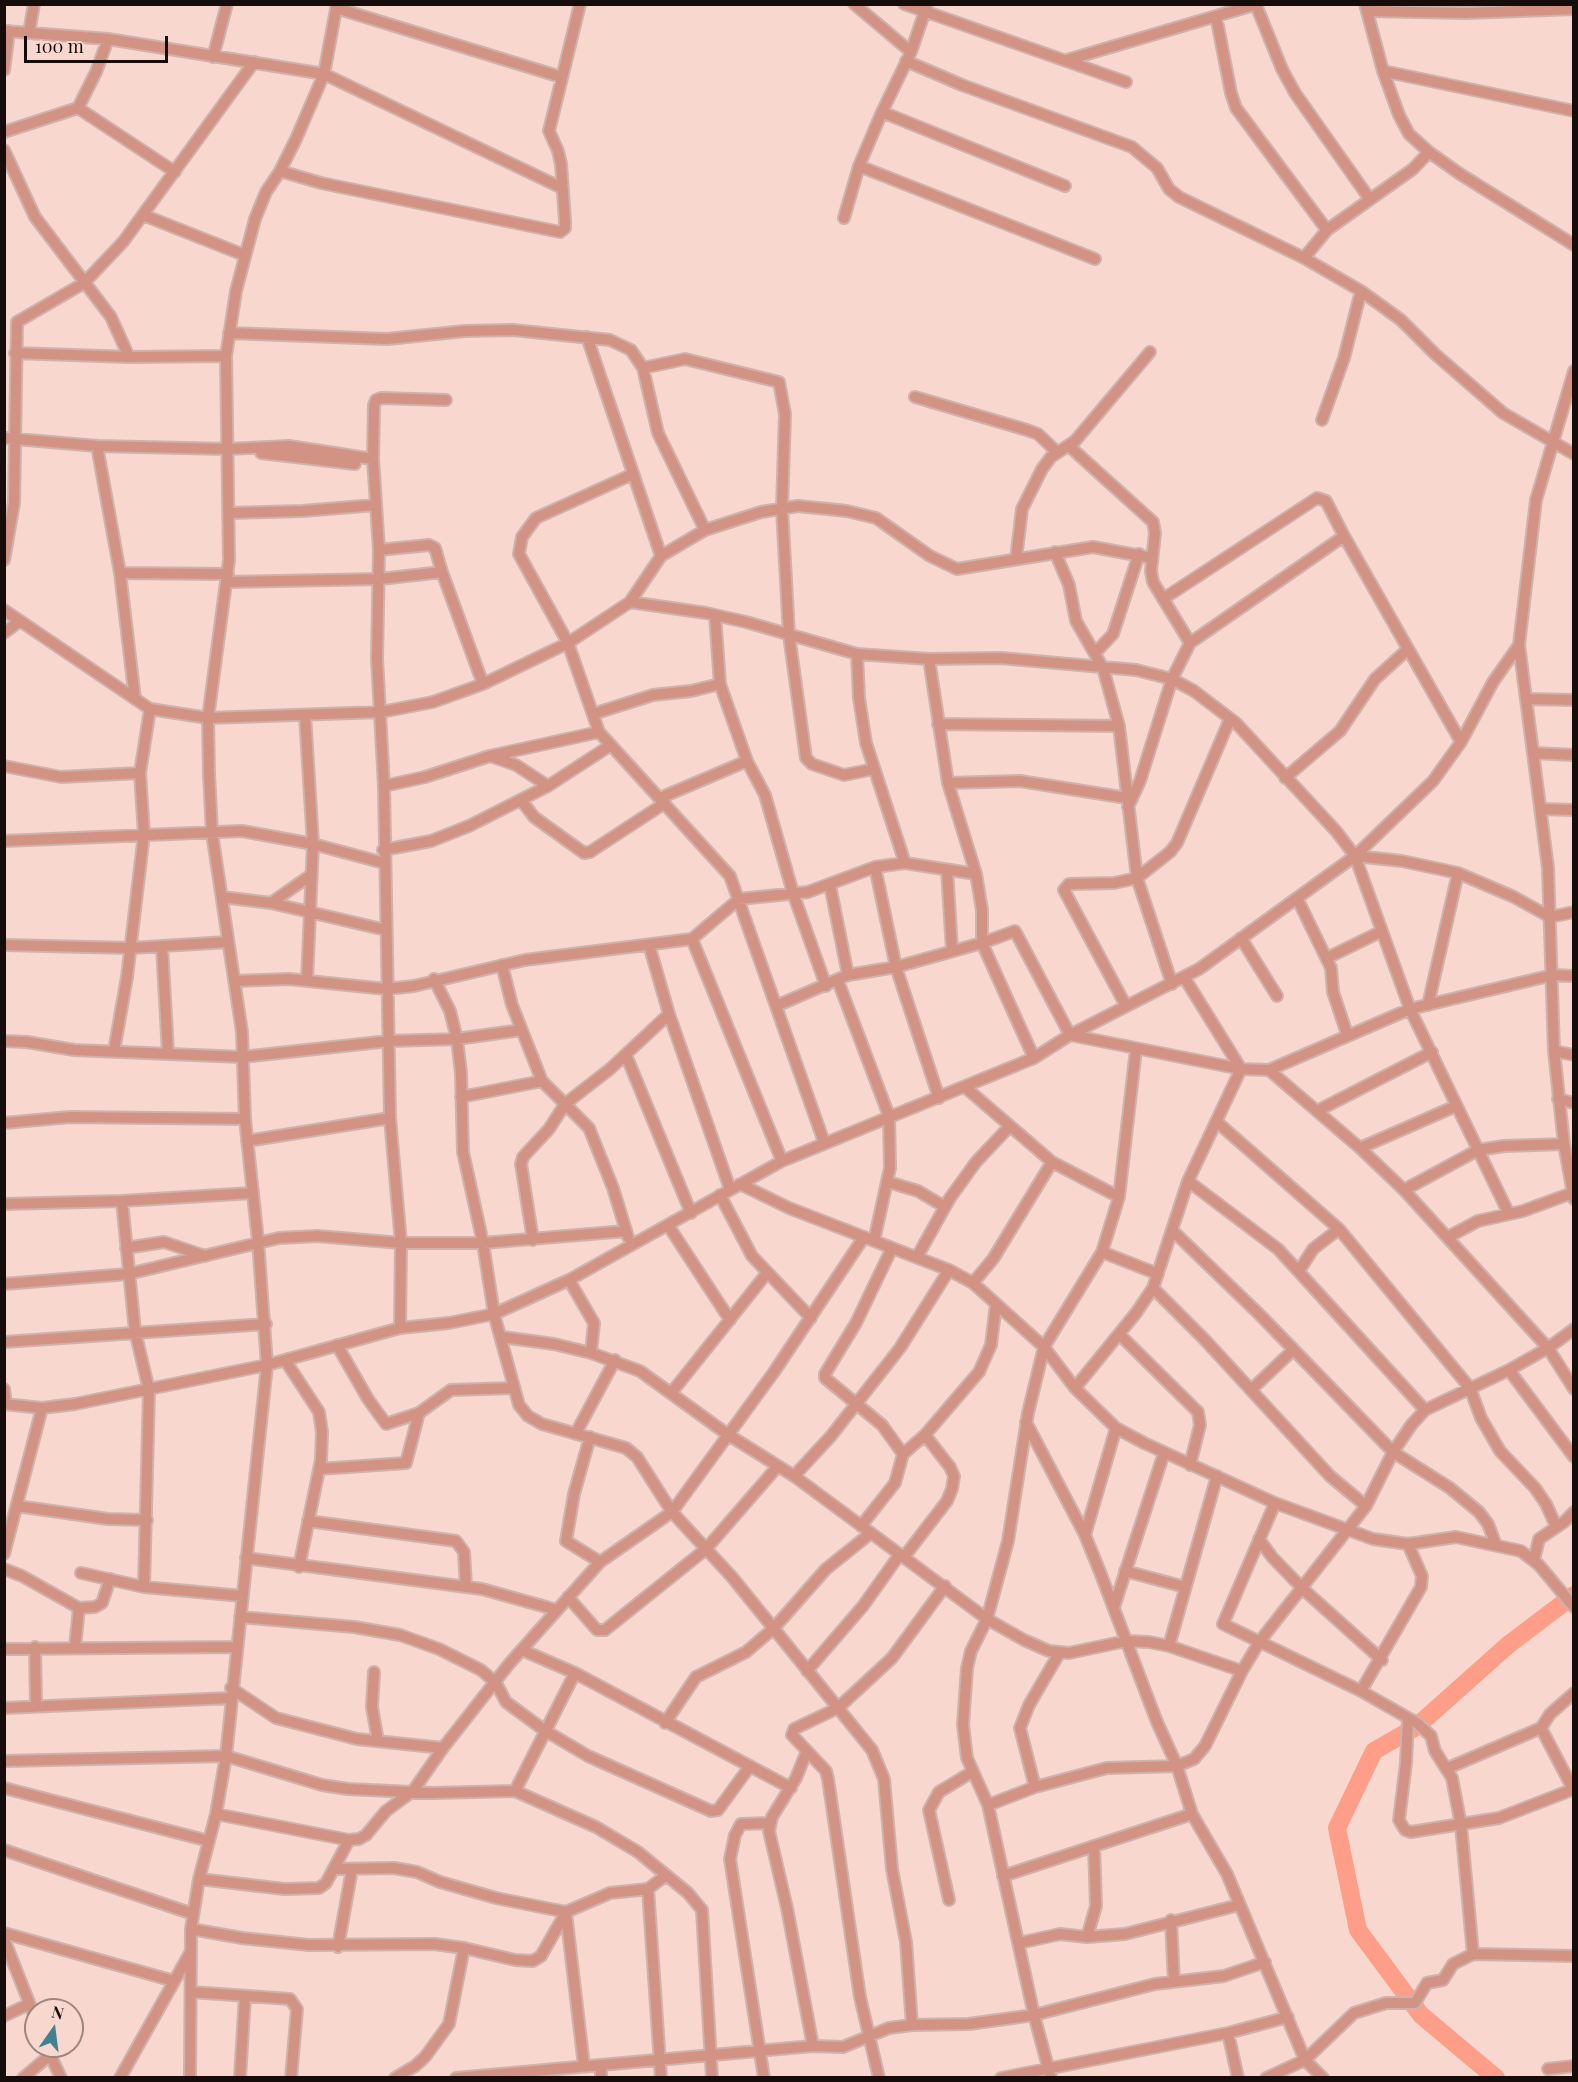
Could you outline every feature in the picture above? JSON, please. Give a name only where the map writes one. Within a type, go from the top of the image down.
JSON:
[{"type":"street","points":[[29,33],[34,4]]},
{"type":"street","points":[[213,57],[227,4]]},
{"type":"street","points":[[854,4],[909,56],[962,85],[1132,147],[1157,168],[1169,189],[1179,197],[1304,258],[1360,291],[1401,320],[1435,354],[1503,412],[1574,454]]},
{"type":"street","points":[[904,4],[926,8],[1126,82]]},
{"type":"street","points":[[280,171],[333,186],[560,232],[565,228],[565,221],[558,151],[549,131],[579,5]]},
{"type":"street","points":[[1067,60],[1257,5],[1282,69],[1295,93],[1370,198]]},
{"type":"street","points":[[190,2078],[191,1929],[226,1756],[267,1365],[266,1324],[245,1119],[235,981],[227,942],[212,833],[208,718],[228,578],[230,513],[226,356],[229,333],[244,255],[259,204],[280,171],[324,74],[337,6],[561,77]]},
{"type":"street","points":[[844,218],[859,166],[909,56],[926,8]]},
{"type":"street","points":[[1574,9],[1466,13],[1366,8],[1383,71],[1409,134],[1429,152],[1574,245]]},
{"type":"street","points":[[1216,16],[1236,108],[1327,230]]},
{"type":"street","points":[[4,70],[7,31],[108,39],[324,74],[562,188]]},
{"type":"street","points":[[4,132],[78,108],[96,72],[108,39]]},
{"type":"street","points":[[4,560],[14,503],[9,439],[18,322],[84,284],[143,215],[254,62]]},
{"type":"street","points":[[1383,71],[1574,111]]},
{"type":"street","points":[[78,108],[175,172]]},
{"type":"street","points":[[882,112],[1065,186]]},
{"type":"street","points":[[4,150],[35,217],[111,317],[129,357]]},
{"type":"street","points":[[1304,258],[1327,230],[1413,169],[1429,152]]},
{"type":"street","points":[[859,166],[1095,259]]},
{"type":"street","points":[[143,215],[244,255]]},
{"type":"street","points":[[1322,420],[1344,358],[1360,291]]},
{"type":"street","points":[[229,333],[387,339],[465,331],[513,330],[601,338],[623,345],[637,356],[644,368],[658,433],[705,530]]},
{"type":"street","points":[[587,337],[661,556]]},
{"type":"street","points":[[1016,559],[1022,509],[1042,468],[1058,452],[1069,446],[1150,352]]},
{"type":"street","points":[[15,353],[129,357],[226,356]]},
{"type":"street","points":[[644,368],[685,359],[780,382],[784,414],[782,508],[789,635],[806,758],[812,764],[844,775],[874,769]]},
{"type":"street","points":[[1448,1237],[1478,1221],[1573,1196],[1569,1158],[1564,1144],[1558,1099],[1554,1051],[1548,868],[1519,645],[1534,510],[1574,371]]},
{"type":"street","points":[[915,397],[1038,434],[1058,452]]},
{"type":"street","points":[[400,1328],[401,1243],[390,1118],[384,786],[377,659],[380,579],[373,463],[376,400],[446,400]]},
{"type":"street","points":[[9,439],[97,446],[228,449],[289,446],[373,463]]},
{"type":"street","points":[[97,446],[120,573],[135,699]]},
{"type":"street","points":[[1069,446],[1147,513],[1153,522],[1155,533],[1152,558],[1153,582],[1190,643]]},
{"type":"street","points":[[633,474],[546,512],[531,524],[522,537],[519,554],[568,643],[599,732],[729,876],[824,1142]]},
{"type":"street","points":[[1163,599],[1317,498],[1326,501],[1407,650],[1461,742]]},
{"type":"street","points":[[230,513],[302,511],[376,505]]},
{"type":"street","points":[[4,610],[150,709],[208,718],[381,712],[433,702],[483,684],[568,643],[630,602],[661,556],[705,530],[782,508],[816,507],[876,518],[930,556],[957,569],[1093,547],[1152,558]]},
{"type":"street","points":[[1127,802],[1140,781],[1172,679],[1190,643],[1344,536]]},
{"type":"street","points":[[379,550],[432,546],[435,548],[483,684]]},
{"type":"street","points":[[1055,552],[1069,585],[1076,621],[1096,652],[1103,668],[1119,726],[1137,878],[1172,984]]},
{"type":"street","points":[[1096,652],[1113,634],[1139,554]]},
{"type":"street","points":[[120,573],[228,578],[380,579],[442,572]]},
{"type":"street","points":[[630,602],[716,615],[857,654],[929,659],[1001,658],[1136,670],[1172,679],[1194,691],[1230,719],[1336,831],[1355,856],[1380,932],[1410,1009],[1509,1214]]},
{"type":"street","points":[[716,615],[720,684],[747,761],[765,795],[794,893],[826,986]]},
{"type":"street","points":[[4,633],[20,621]]},
{"type":"street","points":[[4,1389],[5,1404],[42,1408],[149,1390],[267,1365],[400,1328],[449,1323],[494,1314],[569,1280],[782,1161],[824,1142],[966,1088],[1034,1058],[1070,1035],[1184,977],[1355,856],[1433,781],[1461,742],[1493,682],[1519,645]]},
{"type":"street","points":[[1285,778],[1340,731],[1375,679],[1407,650]]},
{"type":"street","points":[[857,654],[859,698],[874,769],[905,863]]},
{"type":"street","points":[[929,659],[948,783],[976,874],[982,910],[982,943],[1034,1058]]},
{"type":"street","points":[[593,714],[653,695],[691,691],[720,684]]},
{"type":"street","points":[[1526,699],[1574,700]]},
{"type":"street","points":[[114,1051],[131,948],[144,834],[140,773],[150,709]]},
{"type":"street","points":[[305,715],[313,844],[307,980]]},
{"type":"street","points":[[1126,1006],[1063,893],[1069,884],[1113,883],[1137,878],[1160,861],[1177,843],[1230,719]]},
{"type":"street","points":[[938,724],[1119,726]]},
{"type":"street","points":[[384,786],[425,777],[490,756],[599,732]]},
{"type":"street","points":[[384,850],[431,841],[521,800],[548,786],[611,745]]},
{"type":"street","points":[[1534,753],[1574,755]]},
{"type":"street","points":[[490,756],[516,765],[548,786]]},
{"type":"street","points":[[521,800],[534,816],[584,853],[590,852],[662,800],[747,761]]},
{"type":"street","points":[[4,766],[61,777],[140,773]]},
{"type":"street","points":[[948,783],[1020,781],[1127,802]]},
{"type":"street","points":[[1541,809],[1574,810]]},
{"type":"street","points":[[4,841],[144,834],[264,833],[384,863]]},
{"type":"street","points":[[1355,856],[1402,861],[1458,873],[1515,897],[1550,917],[1574,912]]},
{"type":"street","points":[[235,981],[307,980],[386,989],[414,986],[434,979],[502,964],[692,939],[739,899],[794,893],[830,885],[875,867],[905,863],[976,874]]},
{"type":"street","points":[[875,867],[896,968],[939,1098]]},
{"type":"street","points":[[947,870],[952,950]]},
{"type":"street","points":[[1428,1005],[1458,873]]},
{"type":"street","points":[[271,903],[311,875]]},
{"type":"street","points":[[830,885],[848,975]]},
{"type":"street","points":[[222,897],[271,903],[386,930]]},
{"type":"street","points":[[1297,898],[1327,958],[1333,992],[1347,1034]]},
{"type":"street","points":[[776,1006],[848,975],[896,968],[1015,931],[1070,1035]]},
{"type":"street","points":[[1327,958],[1380,932]]},
{"type":"street","points":[[1240,938],[1277,996]]},
{"type":"street","points":[[692,939],[782,1161]]},
{"type":"street","points":[[4,945],[131,948],[227,942]]},
{"type":"street","points":[[649,945],[725,1192],[752,1256],[811,1318]]},
{"type":"street","points":[[162,946],[168,1053]]},
{"type":"street","points":[[502,964],[521,1030],[542,1082],[592,1134],[630,1245]]},
{"type":"street","points":[[1070,1035],[1241,1069],[1269,1070],[1347,1034],[1410,1009],[1553,975],[1574,976]]},
{"type":"street","points":[[1184,977],[1241,1069]]},
{"type":"street","points":[[434,979],[450,1011],[457,1039],[463,1152],[483,1243],[494,1314],[519,1405],[528,1416],[542,1424],[626,1448],[637,1457],[672,1512],[774,1628],[864,1744],[872,1750],[884,1779],[892,1869],[906,1942],[912,2025]]},
{"type":"street","points":[[216,1814],[349,1840],[366,1835],[386,1811],[413,1791],[443,1748],[522,1650],[600,1562],[672,1512],[869,1239],[888,1182],[892,1155],[890,1116],[838,981]]},
{"type":"street","points":[[532,1240],[521,1164],[528,1150],[549,1129],[565,1104],[626,1055],[669,1014]]},
{"type":"street","points":[[4,1041],[27,1042],[74,1050],[242,1057],[389,1041],[457,1039],[521,1030]]},
{"type":"street","points":[[1050,2072],[1034,2015],[988,1805],[972,1772],[963,1725],[967,1668],[971,1651],[987,1619],[1008,1541],[1026,1422],[1044,1347],[1102,1252],[1119,1197],[1136,1049]]},
{"type":"street","points":[[1554,1051],[1574,1054]]},
{"type":"street","points":[[1317,1111],[1432,1052]]},
{"type":"street","points":[[626,1055],[691,1213]]},
{"type":"street","points":[[1075,1388],[1153,1288],[1188,1181],[1241,1069]]},
{"type":"street","points":[[1269,1070],[1360,1148],[1404,1190],[1548,1348],[1574,1389]]},
{"type":"street","points":[[461,1097],[542,1082]]},
{"type":"street","points":[[966,1088],[1052,1162],[1119,1197]]},
{"type":"street","points":[[1558,1099],[1574,1102]]},
{"type":"street","points":[[1360,1148],[1456,1106]]},
{"type":"street","points":[[4,1123],[70,1118],[245,1119]]},
{"type":"street","points":[[247,1141],[390,1118]]},
{"type":"street","points":[[1217,1122],[1339,1229],[1470,1388],[1481,1418],[1500,1451],[1535,1488],[1546,1504],[1556,1526]]},
{"type":"street","points":[[917,1257],[945,1207],[976,1162],[1009,1127]]},
{"type":"street","points":[[1404,1190],[1478,1150],[1504,1146],[1564,1144]]},
{"type":"street","points":[[973,1283],[993,1259],[1052,1162]]},
{"type":"street","points":[[1188,1181],[1278,1249],[1425,1410]]},
{"type":"street","points":[[888,1182],[918,1191],[945,1207]]},
{"type":"street","points":[[740,1184],[789,1208],[949,1270],[973,1283],[1044,1347],[1075,1388],[1116,1428],[1164,1453],[1275,1503],[1347,1532],[1373,1539],[1408,1544],[1449,1537],[1521,1551],[1534,1560],[1574,1607]]},
{"type":"street","points":[[4,1204],[122,1201],[252,1193]]},
{"type":"street","points":[[122,1201],[135,1331],[149,1390],[144,1587]]},
{"type":"street","points":[[668,1225],[730,1320]]},
{"type":"street","points":[[1299,1271],[1313,1249],[1339,1229]]},
{"type":"street","points":[[4,1284],[128,1274],[258,1241],[317,1236],[401,1243],[483,1243],[626,1231]]},
{"type":"street","points":[[1173,1231],[1260,1315],[1292,1351],[1393,1452],[1450,1488],[1479,1512],[1488,1524],[1496,1545]]},
{"type":"street","points":[[126,1248],[164,1242],[206,1256]]},
{"type":"street","points":[[892,1248],[856,1323],[825,1374],[825,1378],[886,1430],[903,1455]]},
{"type":"street","points":[[1102,1252],[1158,1274]]},
{"type":"street","points":[[794,1476],[831,1436],[900,1348],[949,1270]]},
{"type":"street","points":[[672,1392],[767,1273]]},
{"type":"street","points":[[569,1280],[594,1323],[591,1353]]},
{"type":"street","points":[[1153,1288],[1251,1390],[1329,1476],[1366,1506]]},
{"type":"street","points":[[861,1526],[895,1484],[903,1455],[925,1436],[979,1372],[991,1345],[996,1304]]},
{"type":"street","points":[[4,1342],[135,1331],[266,1324]]},
{"type":"street","points":[[988,1805],[1035,1787],[1107,1768],[1177,1766],[1194,1759],[1205,1746],[1242,1671],[1260,1641],[1366,1506],[1393,1452],[1412,1424],[1425,1410],[1509,1370],[1548,1348],[1574,1329]]},
{"type":"street","points":[[1119,1334],[1198,1412],[1200,1425],[1190,1464]]},
{"type":"street","points":[[502,1337],[543,1342],[591,1353],[640,1371],[727,1434],[794,1476],[987,1619],[1024,1640],[1050,1651],[1069,1653],[1126,1641],[1169,1646],[1242,1671]]},
{"type":"street","points":[[337,1345],[384,1422],[390,1424],[419,1413],[452,1390],[513,1388]]},
{"type":"street","points":[[1251,1390],[1292,1351]]},
{"type":"street","points":[[285,1360],[319,1412],[322,1432],[319,1469],[299,1567]]},
{"type":"street","points":[[576,1433],[615,1360]]},
{"type":"street","points":[[1509,1370],[1546,1422],[1572,1452]]},
{"type":"street","points":[[4,1554],[42,1408]]},
{"type":"street","points":[[319,1469],[406,1463],[419,1413]]},
{"type":"street","points":[[1026,1422],[1085,1535],[1156,1722],[1177,1766],[1192,1814],[1227,1874],[1305,2060],[1323,2078]]},
{"type":"street","points":[[1085,1535],[1116,1428]]},
{"type":"street","points":[[807,1671],[863,1606],[947,1501],[954,1476],[950,1467],[925,1436]]},
{"type":"street","points":[[590,1437],[574,1494],[566,1540],[600,1562]]},
{"type":"street","points":[[1114,1607],[1164,1453]]},
{"type":"street","points":[[568,1597],[597,1629],[605,1630],[706,1549],[778,1466]]},
{"type":"street","points":[[1169,1646],[1217,1476]]},
{"type":"street","points":[[1275,1503],[1223,1624],[1361,1692],[1408,1719],[1431,1736],[1437,1756],[1448,1768],[1461,1825],[1473,1954]]},
{"type":"street","points":[[17,1506],[108,1518],[147,1520]]},
{"type":"street","points":[[1534,1560],[1539,1539],[1574,1512]]},
{"type":"street","points":[[308,1521],[456,1541],[464,1552],[466,1586]]},
{"type":"street","points":[[665,1723],[696,1677],[746,1652],[774,1628],[826,1569],[871,1533]]},
{"type":"street","points":[[1259,1539],[1272,1557],[1303,1589],[1382,1660]]},
{"type":"street","points":[[1361,1692],[1382,1660],[1421,1587],[1422,1576],[1408,1544]]},
{"type":"street","points":[[246,1557],[299,1567],[466,1586],[557,1610]]},
{"type":"street","points":[[4,1569],[22,1576],[79,1608],[95,1607],[102,1603],[110,1579]]},
{"type":"street","points":[[1125,1571],[1185,1587]]},
{"type":"street","points":[[81,1573],[144,1587],[242,1596]]},
{"type":"street","points":[[879,2078],[869,2035],[828,1779],[826,1771],[794,1740],[794,1729],[838,1708],[892,1658],[945,1586]]},
{"type":"street","points":[[75,1647],[79,1608]]},
{"type":"street","points":[[240,1617],[354,1627],[400,1635],[469,1662],[496,1683],[506,1702],[544,1730],[588,1756],[711,1811],[718,1809],[750,1766]]},
{"type":"street","points":[[35,1647],[36,1706]]},
{"type":"street","points":[[4,1649],[237,1647]]},
{"type":"street","points":[[522,1650],[575,1673],[665,1723],[791,1788]]},
{"type":"street","points":[[1035,1787],[1020,1728],[1022,1718],[1060,1652]]},
{"type":"street","points":[[374,1671],[372,1707],[378,1741]]},
{"type":"street","points":[[515,1791],[575,1673]]},
{"type":"street","points":[[4,1708],[231,1693],[276,1718],[357,1738],[443,1748]]},
{"type":"street","points":[[1448,1768],[1541,1728],[1550,1714],[1574,1693]]},
{"type":"street","points":[[1408,1719],[1406,1763],[1400,1796],[1399,1820],[1401,1827],[1411,1832],[1461,1825],[1519,1811],[1573,1789],[1541,1728]]},
{"type":"street","points":[[807,1751],[791,1788],[770,1823],[769,1831],[787,1908],[813,2046]]},
{"type":"street","points":[[4,1761],[226,1756],[322,1785],[374,1791],[515,1791],[596,1827],[638,1852],[688,1893],[702,1910],[705,1921],[712,2078]]},
{"type":"street","points":[[949,1900],[929,1810],[939,1792],[972,1772]]},
{"type":"street","points":[[4,1788],[209,1841]]},
{"type":"street","points":[[1003,1876],[1192,1814]]},
{"type":"street","points":[[764,2078],[730,1859],[735,1835],[741,1824],[770,1823]]},
{"type":"street","points":[[200,1879],[311,1890],[326,1883],[349,1840]]},
{"type":"street","points":[[1087,1937],[1096,1906],[1094,1846]]},
{"type":"street","points":[[4,1850],[193,1914]]},
{"type":"street","points":[[334,1869],[394,1868],[417,1872],[440,1882],[474,1892],[566,1912],[610,1893],[648,1889],[665,1876]]},
{"type":"street","points":[[338,1947],[352,1869]]},
{"type":"street","points":[[648,1889],[660,2078]]},
{"type":"street","points":[[1019,1943],[1060,1934],[1087,1937],[1125,1935],[1171,1920],[1239,1905]]},
{"type":"street","points":[[191,1929],[264,1941],[338,1947],[434,1944],[464,1948],[515,1960],[533,1961],[541,1956],[566,1912]]},
{"type":"street","points":[[566,1912],[584,2066]]},
{"type":"street","points":[[1171,1920],[1174,1982]]},
{"type":"street","points":[[4,1933],[174,1981]]},
{"type":"street","points":[[4,1939],[27,1998]]},
{"type":"street","points":[[395,2078],[424,2057],[449,2024],[464,1948]]},
{"type":"street","points":[[120,2078],[190,1952]]},
{"type":"street","points":[[1266,2078],[1305,2060],[1354,2013],[1386,2003],[1415,2003],[1427,1983],[1443,1980],[1453,1964],[1473,1954],[1574,1956]]},
{"type":"street","points":[[456,2078],[761,2050],[813,2046],[843,2047],[889,2028],[912,2025],[969,2024],[1034,2015],[1155,1984],[1224,1976],[1265,1962]]},
{"type":"street","points":[[191,1992],[285,1997],[295,2003],[297,2009],[291,2078]]},
{"type":"street","points":[[240,2078],[245,1996]]},
{"type":"street","points":[[4,2016],[24,2006]]},
{"type":"street","points":[[1002,2078],[1050,2072],[1228,2033],[1288,2017]]},
{"type":"street","points":[[1228,2033],[1238,2078]]},
{"type":"street","points":[[24,2078],[41,2058]]},
{"type":"street","points":[[52,2058],[61,2078]]},
{"type":"street","points":[[601,2065],[601,2078]]},
{"type":"street","points":[[1548,2069],[1574,2066]]},
{"type":"waterway","points":[[1496,2078],[1421,2015],[1358,1930],[1337,1828],[1374,1751],[1416,1727],[1508,1645],[1574,1595]]}]
